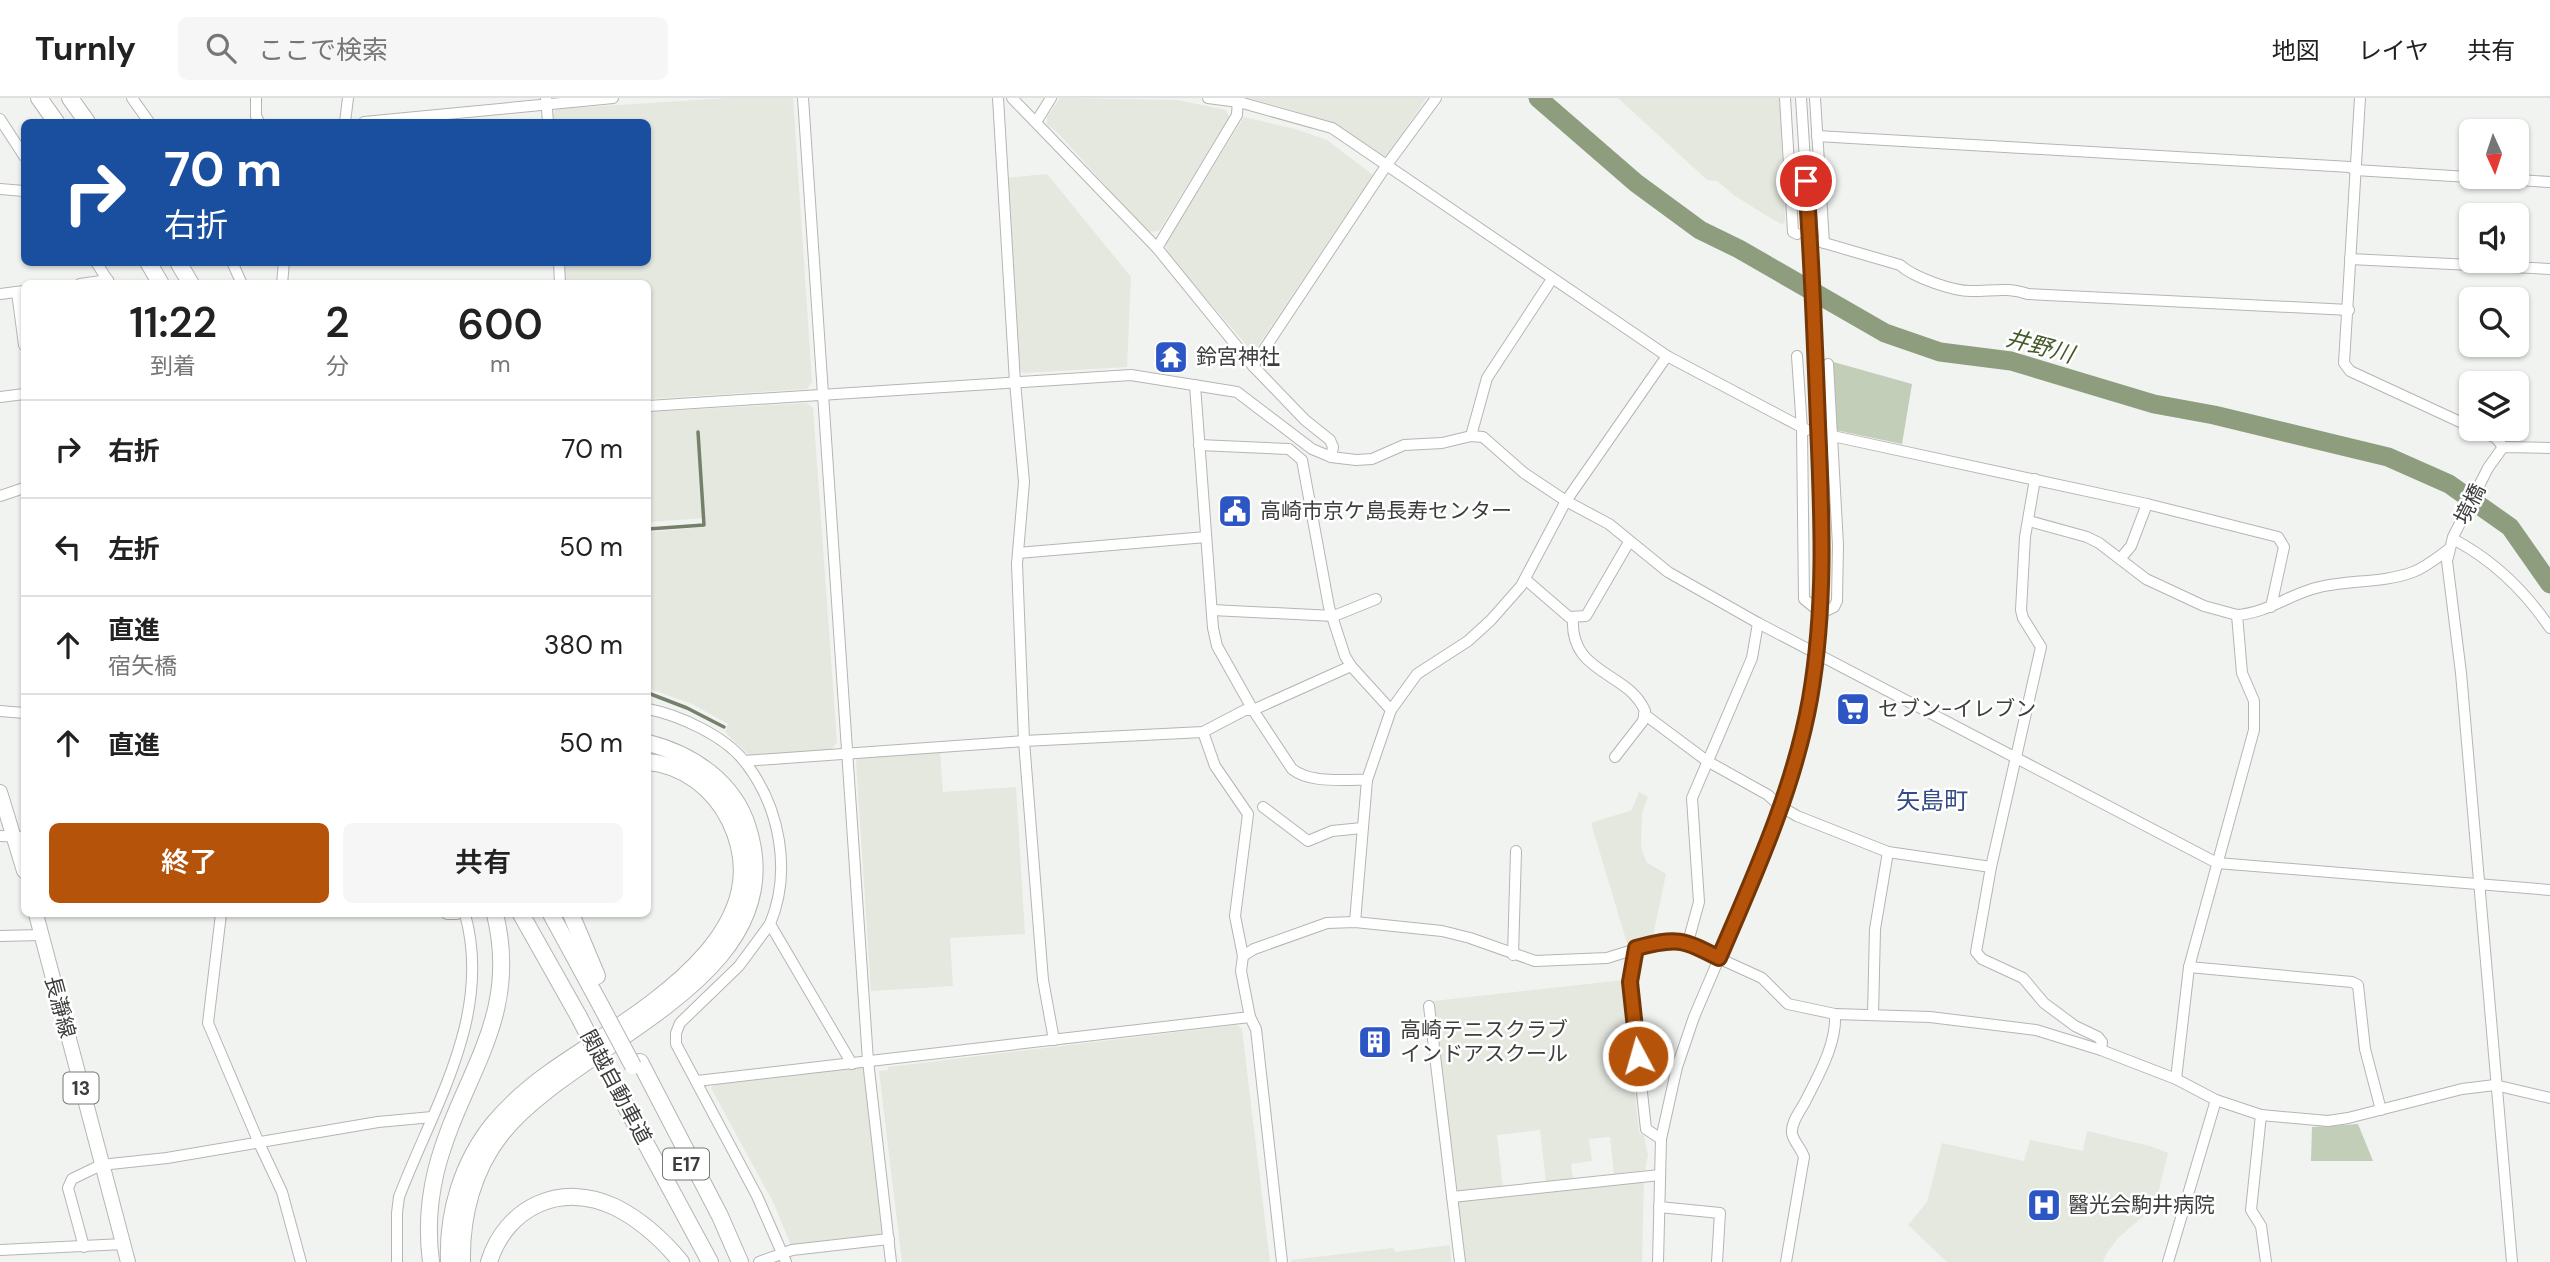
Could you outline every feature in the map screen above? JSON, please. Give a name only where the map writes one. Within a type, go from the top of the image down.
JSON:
[{"type":"highway","points":[[39,98],[54,119]]},
{"type":"highway","points":[[70,98],[84,119]]},
{"type":"highway","points":[[462,1262],[464,1218],[470,1195],[483,1163],[502,1133],[556,1083],[683,994],[719,958],[742,922],[750,901],[754,878],[753,848],[746,820],[738,804],[712,774],[696,762],[651,744]]},
{"type":"highway","points":[[449,1262],[451,1224],[460,1186],[468,1165],[492,1126],[509,1106],[548,1074],[631,1019],[672,987],[706,953],[732,911],[740,876],[740,859],[732,827],[724,810],[697,781],[664,764],[651,762]]},
{"type":"highway","points":[[432,1262],[431,1198],[436,1171],[487,1042],[499,999],[501,951],[495,917]]},
{"type":"highway","name":"関越自動車道","points":[[523,917],[710,1262]]},
{"type":"highway","name":"関越自動車道","points":[[553,917],[605,1004],[739,1262]]},
{"type":"highway","points":[[572,917],[605,1004]]},
{"type":"highway","points":[[489,1262],[494,1247],[516,1216],[551,1199],[570,1197],[612,1205],[633,1217],[650,1229],[681,1262]]},
{"type":"main road","points":[[0,792],[20,837]]},
{"type":"main road","name":"長瀞線","points":[[37,917],[128,1262]]},
{"type":"street","points":[[132,98],[147,119]]},
{"type":"street","points":[[256,98],[258,119]]},
{"type":"street","points":[[345,119],[348,98]]},
{"type":"street","points":[[390,119],[547,101],[614,98]]},
{"type":"street","points":[[803,98],[868,1061],[891,1262]]},
{"type":"street","points":[[998,98],[1015,382],[1024,482],[1018,552],[1024,741],[1043,980],[1054,1040]]},
{"type":"street","points":[[1012,98],[1157,248],[1253,366],[1305,420],[1330,440],[1333,447],[1331,457]]},
{"type":"street","points":[[1036,122],[1051,98]]},
{"type":"street","points":[[1208,98],[1239,100],[1332,128],[1667,356],[1805,429]]},
{"type":"street","points":[[1253,366],[1386,166],[1436,98]]},
{"type":"street","points":[[1785,98],[1793,232],[1797,234]]},
{"type":"street","points":[[1658,1262],[1661,1139],[1677,1067],[1694,1017],[1769,841],[1798,750],[1810,699],[1821,613],[1822,523],[1815,342],[1801,98]]},
{"type":"street","points":[[1815,98],[1822,243],[1900,265],[1909,274],[1969,292],[2014,289],[2028,294],[2349,310]]},
{"type":"street","points":[[2360,98],[2344,363],[2350,371],[2459,422]]},
{"type":"street","points":[[1157,248],[1237,115],[1239,100]]},
{"type":"street","points":[[547,101],[548,119]]},
{"type":"street","points":[[0,119],[21,151]]},
{"type":"street","points":[[1817,136],[2336,166],[2355,170],[2550,182]]},
{"type":"street","points":[[0,189],[21,191]]},
{"type":"street","points":[[2350,258],[2550,269]]},
{"type":"street","points":[[1471,436],[1487,378],[1552,279]]},
{"type":"street","points":[[0,294],[21,292]]},
{"type":"street","points":[[1355,922],[1367,780],[1391,710],[1417,674],[1468,640],[1491,620],[1525,579],[1566,501],[1667,356]]},
{"type":"street","points":[[1797,356],[1805,429],[1804,599],[1821,613]]},
{"type":"street","points":[[1821,613],[1834,607],[1837,601],[1838,545],[1828,364]]},
{"type":"street","points":[[651,406],[1131,375],[1237,392],[1311,449],[1331,457],[1372,459],[1404,445],[1442,443],[1471,436],[1483,437],[1524,473],[1566,501],[1609,524],[1668,572],[1758,623],[2217,863],[2550,890]]},
{"type":"street","points":[[1195,385],[1213,628],[1217,646],[1253,710],[1292,769],[1311,778],[1367,780]]},
{"type":"street","points":[[0,397],[21,394]]},
{"type":"street","points":[[1830,436],[2147,504],[2278,537],[2284,547],[2270,607]]},
{"type":"street","points":[[2498,441],[2503,447],[2550,448]]},
{"type":"street","points":[[1199,445],[1289,449],[1302,460],[1329,607],[1345,656],[1391,710]]},
{"type":"street","name":"境橋","points":[[2452,542],[2487,470],[2503,447]]},
{"type":"street","points":[[2035,479],[2025,537],[2021,610],[2041,647],[1991,867],[1976,947],[1978,956],[2023,978],[2044,1003],[2075,1026],[2098,1037],[2102,1042],[2101,1050]]},
{"type":"street","points":[[0,496],[21,489]]},
{"type":"street","points":[[2120,559],[2130,546],[2147,504]]},
{"type":"street","points":[[2029,521],[2087,537],[2146,579],[2204,606],[2237,615],[2259,612],[2311,589],[2331,584],[2386,579],[2414,572],[2452,542]]},
{"type":"street","points":[[1018,552],[1206,537]]},
{"type":"street","points":[[1525,579],[1569,617],[1586,616],[1629,542]]},
{"type":"street","points":[[2452,542],[2492,564],[2518,587],[2550,628]]},
{"type":"street","points":[[2452,542],[2447,561],[2461,673],[2512,1262]]},
{"type":"street","points":[[1212,610],[1334,616],[1376,599]]},
{"type":"street","points":[[2176,1079],[2189,967],[2254,730],[2254,701],[2242,673],[2237,615]]},
{"type":"street","points":[[1573,617],[1578,650],[1594,666],[1634,692],[1641,701],[1643,720],[1615,757]]},
{"type":"street","points":[[1688,942],[1699,902],[1692,798],[1752,659],[1758,623]]},
{"type":"street","points":[[744,761],[1024,741],[1203,732],[1245,710],[1253,710],[1351,666]]},
{"type":"street","points":[[651,710],[691,724],[718,739],[744,761],[772,812],[779,836],[782,872],[776,908],[770,924],[739,966],[680,1023],[676,1044],[757,1196],[784,1259]]},
{"type":"street","points":[[0,711],[21,713]]},
{"type":"street","points":[[1644,714],[1707,761],[1768,795],[1797,816],[1888,852],[1991,867]]},
{"type":"street","points":[[1203,732],[1215,766],[1248,814],[1235,916],[1243,956],[1241,971],[1250,1017],[1256,1030],[1282,1262]]},
{"type":"street","points":[[1263,807],[1308,841],[1332,831],[1362,828]]},
{"type":"street","points":[[0,836],[20,837]]},
{"type":"street","points":[[1513,955],[1516,851]]},
{"type":"street","points":[[1873,1015],[1875,929],[1888,852]]},
{"type":"street","points":[[220,917],[208,1023],[288,1208],[301,1262]]},
{"type":"street","points":[[397,1262],[399,1197],[462,1044],[473,991],[472,950],[466,917]]},
{"type":"street","points":[[1243,956],[1254,949],[1327,923],[1355,922],[1442,931],[1535,961],[1607,958],[1659,942],[1688,942],[1762,978],[1788,1004],[1835,1014],[1930,1017],[2036,1030],[2101,1050],[2176,1079],[2216,1100],[2261,1115],[2328,1121],[2462,1089],[2495,1085],[2550,1098]]},
{"type":"street","points":[[770,924],[852,1063]]},
{"type":"street","points":[[0,936],[42,935]]},
{"type":"street","points":[[1636,948],[1630,982],[1646,1129],[1661,1139]]},
{"type":"street","points":[[2189,967],[2352,982],[2358,985],[2365,1049],[2381,1110]]},
{"type":"street","points":[[1429,1006],[1460,1262]]},
{"type":"street","points":[[1786,1262],[1804,1157],[1792,1137],[1792,1127],[1830,1045],[1836,1028],[1835,1014]]},
{"type":"street","points":[[697,1081],[1250,1017]]},
{"type":"street","points":[[2168,1262],[2216,1100]]},
{"type":"street","points":[[2261,1115],[2251,1210],[2261,1226],[2266,1262]]},
{"type":"street","points":[[84,1247],[68,1188],[72,1179],[102,1165],[167,1158],[378,1122],[432,1117]]},
{"type":"street","points":[[1452,1197],[1660,1175]]},
{"type":"street","points":[[1659,1207],[1720,1213],[1717,1262]]},
{"type":"street","points":[[759,1262],[784,1259],[792,1251],[889,1239]]},
{"type":"street","points":[[0,1250],[124,1244]]},
{"type":"shaded area","points":[[728,98],[793,98],[812,382],[807,389],[651,399],[651,280],[565,280],[564,266],[651,266],[651,119],[554,119],[556,109]]},
{"type":"shaded area","points":[[1060,98],[1177,100],[1226,110],[1229,117],[1159,231],[1148,232],[1056,131],[1047,125],[1047,117]]},
{"type":"shaded area","points":[[1250,98],[1426,98],[1388,156],[1382,157],[1332,122]]},
{"type":"shaded area","points":[[1618,98],[1780,98],[1785,222],[1782,224],[1772,219],[1735,196],[1717,181],[1707,180]]},
{"type":"shaded area","points":[[1244,117],[1327,140],[1373,175],[1257,347],[1249,348],[1167,253],[1166,243]]},
{"type":"shaded area","points":[[1047,174],[1131,277],[1127,367],[1023,373],[1018,368],[1005,178]]},
{"type":"shaded area","points":[[807,403],[813,408],[837,742],[831,750],[750,756],[725,732],[728,724],[692,704],[651,689],[651,532],[706,527],[705,518],[651,522],[651,412]]},
{"type":"shaded area","points":[[940,751],[943,792],[1016,787],[1025,934],[950,938],[953,986],[871,991],[856,761],[860,755]]},
{"type":"shaded area","points":[[1639,792],[1648,797],[1642,814],[1641,846],[1646,862],[1666,874],[1653,936],[1627,943],[1591,823],[1632,810]]},
{"type":"shaded area","points":[[1623,980],[1639,1132],[1644,1136],[1648,1155],[1645,1170],[1614,1174],[1610,1137],[1589,1139],[1592,1161],[1571,1164],[1573,1179],[1546,1182],[1540,1130],[1497,1135],[1503,1187],[1458,1193],[1433,1001]]},
{"type":"shaded area","points":[[1237,1025],[1242,1029],[1270,1262],[902,1262],[879,1071],[888,1070],[888,1067]]},
{"type":"shaded area","points":[[865,1067],[886,1235],[791,1245],[773,1202],[711,1088],[714,1084]]},
{"type":"shaded area","points":[[2087,1131],[2168,1153],[2155,1206],[2118,1238],[2103,1262],[1947,1262],[1908,1225],[1927,1202],[1942,1143],[2024,1161],[2030,1140],[2083,1151]]},
{"type":"shaded area","points":[[1644,1178],[1642,1262],[1466,1262],[1458,1200]]},
{"type":"shaded area","points":[[1450,1245],[1451,1262],[1291,1262],[1393,1248],[1395,1252]]},
{"type":"green space","points":[[1830,361],[1912,384],[1902,444],[1835,430]]},
{"type":"green space","points":[[2358,1124],[2373,1161],[2311,1161],[2312,1127]]},
{"type":"waterway","name":"井野川","points":[[1538,98],[1636,183],[1700,230],[1739,249],[1885,333],[1940,352],[2011,361],[2154,404],[2214,415],[2388,457],[2449,484],[2510,527],[2550,584]]},
{"type":"waterway","points":[[651,529],[704,525],[698,432]]},
{"type":"waterway","points":[[651,694],[687,708],[724,727]]},
{"type":"place","name":"鈴宮神社","points":[[1171,357]]},
{"type":"place","name":"高崎市京ケ島長寿センター","points":[[1235,511]]},
{"type":"place","name":"セブン-イレブン","points":[[1853,709]]},
{"type":"place","name":"高崎テニスクラブ インドアスクール","points":[[1375,1042]]},
{"type":"place","name":"醫光会駒井病院","points":[[2044,1205]]},
{"type":"district","name":"矢島町","points":[[1932,800]]},
{"type":"route","points":[[1638,1056],[1630,982],[1636,948],[1659,942],[1681,941],[1691,943],[1719,958],[1769,841],[1798,750],[1810,699],[1823,597],[1815,342],[1806,181]]}]
